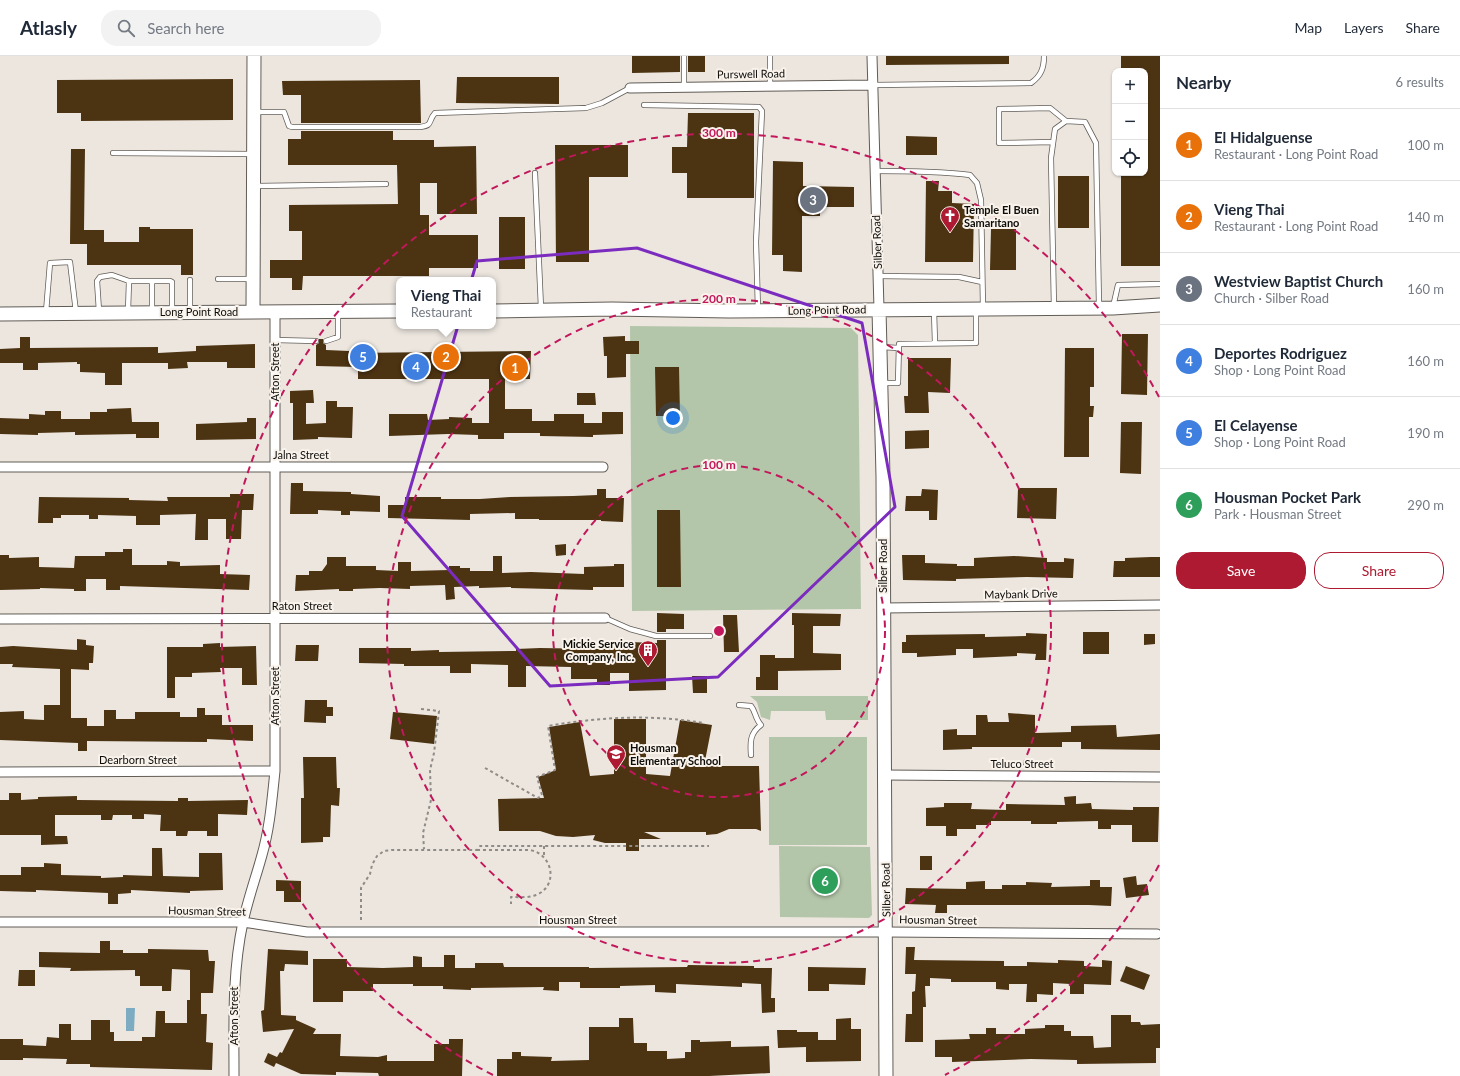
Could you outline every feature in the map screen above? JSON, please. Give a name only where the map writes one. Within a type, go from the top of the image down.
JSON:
[{"type":"main road","points":[[254,56],[254,312]]},
{"type":"main road","name":"Long Point Road","points":[[496,311],[758,311],[1113,308],[1160,305]]},
{"type":"main road","name":"Silber Road","points":[[879,309],[886,932],[886,1076]]},
{"type":"main road","name":"Long Point Road","points":[[0,314],[396,311]]},
{"type":"street","name":"Silber Road","points":[[872,56],[879,309]]},
{"type":"street","name":"Purswell Road","points":[[630,88],[873,85]]},
{"type":"street","name":"Afton Street","points":[[234,1076],[234,982],[243,922],[263,854],[271,817],[275,771],[275,312]]},
{"type":"street","name":"Jalna Street","points":[[0,467],[603,467]]},
{"type":"street","name":"Maybank Drive","points":[[883,608],[1160,605]]},
{"type":"street","name":"Raton Street","points":[[0,619],[605,618]]},
{"type":"street","name":"Dearborn Street","points":[[0,772],[275,771]]},
{"type":"street","name":"Teluco Street","points":[[884,775],[1160,777]]},
{"type":"street","name":"Housman Street","points":[[0,922],[243,922],[307,932],[886,932],[1157,934]]},
{"type":"lane","points":[[684,56],[684,87]]},
{"type":"lane","points":[[770,56],[770,86]]},
{"type":"lane","points":[[873,85],[1031,83],[1038,78],[1044,66],[1044,56]]},
{"type":"lane","points":[[254,112],[284,112],[289,126],[292,127],[420,127],[428,126],[431,123],[435,113],[586,108],[602,103],[630,88]]},
{"type":"lane","points":[[644,105],[759,107],[762,111],[756,242],[758,311]]},
{"type":"lane","points":[[1053,142],[999,143],[998,109],[1050,108],[1066,121],[1085,122],[1096,143],[1099,308]]},
{"type":"lane","points":[[1054,308],[1051,158],[1055,129],[1066,121]]},
{"type":"lane","points":[[113,153],[254,154]]},
{"type":"lane","points":[[875,171],[911,170],[970,175],[977,183],[980,200],[982,282],[976,343],[899,344],[898,384],[880,383]]},
{"type":"lane","points":[[535,173],[541,310]]},
{"type":"lane","points":[[254,186],[386,184]]},
{"type":"lane","points":[[46,314],[50,263],[54,262],[70,262],[76,313]]},
{"type":"lane","points":[[99,313],[97,281],[100,277],[112,275],[129,281],[170,280],[172,282],[172,312]]},
{"type":"lane","points":[[878,276],[958,277],[982,282]]},
{"type":"lane","points":[[218,279],[254,278]]},
{"type":"lane","points":[[190,280],[190,312]]},
{"type":"lane","points":[[128,313],[129,281]]},
{"type":"lane","points":[[152,281],[152,312]]},
{"type":"lane","points":[[1113,308],[1118,285],[1160,284]]},
{"type":"lane","points":[[934,309],[935,343]]},
{"type":"lane","points":[[326,341],[338,337],[338,312]]},
{"type":"lane","points":[[275,340],[316,341]]},
{"type":"lane","points":[[880,347],[899,348]]},
{"type":"lane","points":[[605,618],[630,629],[656,636],[710,636]]},
{"type":"lane","points":[[739,705],[751,706],[756,720],[761,725],[752,733],[751,755]]},
{"type":"path","points":[[421,709],[439,711],[434,753],[430,770],[431,800],[423,833],[424,849]]},
{"type":"path","points":[[485,768],[538,798],[542,795],[537,777],[555,770],[548,726],[612,717],[679,718],[703,723]]},
{"type":"path","points":[[477,850],[480,846],[710,846]]},
{"type":"path","points":[[544,846],[544,856]]},
{"type":"path","points":[[361,920],[361,888],[370,874],[372,864],[377,856],[392,850],[530,850],[539,852],[544,856],[549,864],[551,873],[548,886],[535,896],[511,897],[511,904]]},
{"type":"highlighted area","points":[[637,248],[862,323],[895,507],[718,677],[550,686],[402,516],[477,261]]},
{"type":"green space","points":[[630,326],[851,328],[858,335],[861,609],[632,611]]},
{"type":"green space","points":[[750,696],[868,696],[868,720],[826,720],[825,711],[771,711],[770,720],[761,717],[757,702]]},
{"type":"green space","points":[[769,737],[867,737],[867,845],[769,845]]},
{"type":"green space","points":[[779,846],[870,847],[872,915],[869,918],[780,917]]},
{"type":"water","points":[[126,1008],[135,1008],[134,1031],[126,1031]]},
{"type":"building","points":[[632,56],[680,56],[680,72],[632,73]]},
{"type":"building","points":[[688,56],[705,56],[705,72],[688,72]]},
{"type":"building","points":[[886,56],[1009,56],[1009,64],[886,65]]},
{"type":"building","points":[[1121,56],[1160,56],[1160,266],[1121,266],[1121,176],[1148,176],[1148,68],[1121,68]]},
{"type":"building","points":[[457,77],[559,77],[559,104],[456,103]]},
{"type":"building","points":[[233,79],[233,120],[81,121],[81,113],[57,113],[57,80]]},
{"type":"building","points":[[420,80],[421,123],[301,123],[301,95],[283,95],[282,81]]},
{"type":"building","points":[[688,113],[754,113],[754,198],[687,198],[687,173],[672,173],[672,147],[687,147]]},
{"type":"building","points":[[301,131],[393,131],[393,140],[434,140],[434,147],[476,146],[477,214],[437,214],[437,183],[420,183],[420,215],[429,215],[429,235],[478,235],[478,268],[429,268],[429,276],[303,276],[302,290],[292,290],[292,278],[270,278],[270,260],[302,260],[302,231],[289,231],[289,205],[398,204],[397,165],[288,165],[288,139],[301,139]]},
{"type":"building","points":[[906,136],[937,137],[937,155],[906,155]]},
{"type":"building","points":[[555,145],[628,145],[628,177],[589,177],[589,262],[556,262]]},
{"type":"building","points":[[71,149],[85,149],[84,230],[104,230],[104,242],[139,242],[139,227],[150,227],[150,229],[193,229],[193,275],[181,275],[181,265],[87,265],[87,244],[70,244]]},
{"type":"building","points":[[773,161],[803,162],[803,186],[854,187],[854,207],[820,207],[820,216],[802,216],[802,272],[783,271],[783,255],[772,255]]},
{"type":"building","points":[[1058,176],[1089,176],[1089,228],[1058,228]]},
{"type":"building","name":"Temple El Buen Samaritano","points":[[926,181],[939,181],[938,191],[952,191],[952,203],[974,204],[973,262],[925,262]]},
{"type":"building","points":[[499,217],[525,217],[525,269],[499,269]]},
{"type":"building","points":[[991,229],[1016,229],[1016,270],[990,270]]},
{"type":"building","points":[[1122,334],[1148,334],[1147,395],[1121,394]]},
{"type":"building","points":[[625,336],[625,341],[639,341],[639,354],[626,354],[626,377],[607,378],[607,356],[604,356],[603,337]]},
{"type":"building","points":[[20,337],[30,337],[30,348],[158,347],[158,353],[196,351],[196,346],[255,344],[255,368],[227,368],[227,362],[187,362],[188,368],[168,369],[168,363],[122,363],[122,385],[105,385],[105,373],[80,372],[80,364],[77,364],[77,362],[38,363],[38,370],[23,370],[23,363],[0,363],[0,349],[20,348]]},
{"type":"building","points":[[319,339],[323,339],[323,343],[326,345],[326,350],[349,351],[349,353],[531,351],[530,379],[505,379],[505,409],[532,409],[532,421],[554,421],[554,414],[584,414],[584,423],[602,423],[602,412],[623,412],[623,434],[593,435],[593,437],[540,436],[540,433],[504,433],[504,439],[478,439],[478,435],[448,434],[389,436],[389,414],[427,414],[428,420],[449,419],[449,417],[472,418],[472,423],[489,423],[489,379],[358,379],[358,367],[316,366],[316,345],[319,343]]},
{"type":"building","points":[[1065,348],[1094,348],[1094,387],[1090,387],[1090,406],[1094,406],[1093,417],[1089,417],[1089,457],[1064,457]]},
{"type":"building","points":[[908,358],[951,358],[950,393],[928,392],[929,413],[905,413],[904,396],[908,396]]},
{"type":"building","points":[[655,367],[679,367],[680,416],[656,416]]},
{"type":"building","points":[[313,390],[314,403],[306,403],[306,424],[326,423],[326,401],[337,401],[337,407],[353,407],[352,438],[318,437],[318,439],[293,440],[293,403],[290,403],[290,391]]},
{"type":"building","points":[[577,393],[595,393],[596,405],[577,405]]},
{"type":"building","points":[[131,408],[132,422],[159,422],[159,438],[136,438],[136,434],[75,435],[75,432],[38,433],[38,435],[0,434],[0,418],[29,419],[29,414],[45,415],[45,411],[61,411],[61,419],[90,419],[90,412],[107,412],[107,409]]},
{"type":"building","points":[[247,418],[256,418],[256,439],[196,440],[196,424],[247,422]]},
{"type":"building","points":[[1121,422],[1142,422],[1141,474],[1120,473]]},
{"type":"building","points":[[929,430],[929,448],[905,449],[905,431]]},
{"type":"building","points":[[291,483],[303,483],[303,491],[351,492],[351,494],[380,496],[380,512],[350,511],[350,515],[341,515],[341,511],[318,510],[318,514],[290,514]]},
{"type":"building","points":[[1018,488],[1057,488],[1056,519],[1017,518]]},
{"type":"building","points":[[597,489],[606,489],[606,498],[624,498],[623,522],[601,520],[515,519],[515,513],[470,514],[470,520],[388,518],[388,505],[405,505],[405,497],[480,499],[597,495]]},
{"type":"building","points":[[922,489],[938,490],[937,520],[929,520],[929,511],[905,511],[906,496],[921,496]]},
{"type":"building","points":[[230,494],[254,494],[253,510],[242,510],[241,539],[226,539],[226,519],[208,519],[208,540],[195,540],[196,514],[160,515],[160,525],[136,525],[136,516],[98,515],[98,519],[89,519],[89,515],[61,515],[61,518],[53,518],[53,523],[38,523],[39,497],[129,498],[129,500],[168,501],[167,497],[230,497]]},
{"type":"building","points":[[657,510],[680,510],[681,587],[657,587]]},
{"type":"building","points":[[566,544],[566,555],[556,556],[555,545]]},
{"type":"building","points":[[123,549],[132,549],[132,565],[167,565],[167,561],[180,562],[180,566],[220,565],[220,574],[250,575],[249,590],[120,586],[120,590],[106,590],[106,579],[86,579],[86,591],[74,591],[74,589],[40,588],[0,590],[0,555],[9,555],[9,558],[39,557],[39,567],[74,568],[75,556],[105,556],[105,552],[123,552]]},
{"type":"building","points":[[902,555],[925,555],[925,563],[957,564],[957,566],[974,566],[974,558],[1014,556],[1047,558],[1047,562],[1064,562],[1064,558],[1074,559],[1073,578],[1027,577],[956,579],[956,581],[903,580]]},
{"type":"building","points":[[493,556],[502,556],[502,573],[531,572],[584,574],[584,567],[614,566],[614,564],[624,564],[624,587],[593,587],[593,590],[511,587],[479,588],[479,586],[454,587],[455,599],[446,600],[445,585],[410,586],[410,589],[380,588],[353,589],[353,591],[339,591],[339,589],[295,591],[296,575],[309,575],[309,571],[322,571],[327,564],[327,557],[346,557],[346,566],[376,566],[376,570],[398,571],[398,562],[411,562],[411,571],[449,570],[449,566],[460,566],[460,568],[470,568],[470,571],[493,571]]},
{"type":"building","points":[[1160,557],[1160,577],[1113,577],[1114,561],[1125,561],[1125,558]]},
{"type":"building","points":[[657,613],[684,614],[684,629],[666,629],[666,632],[657,632]]},
{"type":"building","points":[[792,613],[841,614],[840,626],[813,626],[813,653],[841,654],[841,670],[778,671],[778,690],[756,690],[756,677],[760,677],[760,655],[775,655],[775,658],[794,658],[794,625],[792,625]]},
{"type":"building","points":[[723,615],[737,615],[739,652],[724,652]]},
{"type":"building","points":[[1083,632],[1109,632],[1109,654],[1083,654]]},
{"type":"building","points":[[1026,633],[1047,634],[1046,660],[1035,660],[1036,654],[1017,653],[1017,656],[973,658],[973,649],[956,649],[956,655],[917,657],[917,653],[902,653],[902,642],[906,642],[906,635],[985,634],[985,637],[1026,636]]},
{"type":"building","points":[[1144,634],[1155,634],[1155,644],[1144,645]]},
{"type":"building","points":[[77,639],[86,640],[86,645],[94,646],[93,663],[89,663],[89,670],[71,669],[71,718],[87,718],[87,726],[104,726],[104,710],[116,710],[116,719],[135,719],[135,712],[180,712],[180,717],[197,717],[197,708],[205,708],[205,715],[222,715],[222,725],[253,725],[253,741],[207,739],[207,742],[87,741],[87,751],[78,751],[78,743],[0,740],[0,712],[24,711],[24,719],[44,720],[44,705],[60,705],[60,669],[12,667],[13,664],[0,664],[0,647],[13,646],[77,650]]},
{"type":"building","points":[[657,640],[666,640],[666,690],[629,691],[629,673],[610,673],[610,685],[597,685],[597,679],[571,679],[571,667],[526,666],[526,687],[508,687],[508,665],[471,664],[471,673],[450,673],[450,666],[404,666],[404,664],[359,663],[359,648],[411,648],[411,651],[439,650],[439,652],[516,651],[516,649],[540,648],[602,649],[602,647],[629,646],[629,642],[657,643]]},
{"type":"building","points":[[220,643],[220,647],[256,646],[257,685],[242,685],[242,668],[220,668],[221,672],[192,673],[192,677],[175,677],[175,698],[167,698],[167,647],[203,647],[203,644]]},
{"type":"building","points":[[296,645],[319,645],[318,661],[295,661]]},
{"type":"building","points":[[692,676],[707,676],[707,693],[693,693]]},
{"type":"building","points":[[305,700],[327,700],[327,707],[333,707],[333,716],[326,716],[326,723],[304,722]]},
{"type":"building","points":[[393,712],[437,716],[434,744],[390,739]]},
{"type":"building","points":[[1008,713],[1035,715],[1035,733],[1071,732],[1071,726],[1116,725],[1117,737],[1160,734],[1160,750],[1081,749],[1081,742],[1062,742],[1062,747],[972,747],[972,749],[943,750],[943,730],[957,729],[957,735],[976,735],[976,715],[987,715],[988,722],[1009,722]]},
{"type":"building","points":[[614,719],[646,719],[646,774],[670,776],[680,720],[712,725],[704,766],[759,766],[761,831],[756,829],[729,829],[717,834],[706,835],[706,832],[644,832],[661,839],[639,839],[639,851],[626,851],[626,843],[605,843],[593,840],[595,835],[573,837],[556,836],[540,831],[499,831],[498,799],[544,798],[538,777],[556,770],[549,727],[580,722],[590,776],[614,774]]},
{"type":"building","points":[[303,757],[336,757],[337,788],[340,788],[339,806],[331,805],[330,837],[323,837],[323,842],[301,843],[301,798],[304,798]]},
{"type":"building","points":[[9,793],[21,793],[21,800],[38,799],[38,797],[77,796],[77,800],[178,801],[178,798],[188,798],[188,801],[248,800],[247,815],[218,814],[218,836],[207,836],[207,831],[188,831],[187,836],[176,836],[176,831],[160,831],[161,815],[144,814],[144,819],[132,819],[132,815],[113,815],[112,820],[101,820],[101,815],[55,815],[55,836],[67,836],[68,844],[41,845],[41,835],[0,835],[0,800],[9,800]]},
{"type":"building","points":[[1076,796],[1076,804],[1091,803],[1092,809],[1133,810],[1133,807],[1159,807],[1158,842],[1132,842],[1132,825],[1111,825],[1111,829],[1098,829],[1098,821],[1031,824],[1031,821],[991,821],[991,825],[976,825],[976,829],[957,829],[957,836],[946,836],[946,826],[926,826],[926,808],[944,807],[944,803],[972,803],[971,809],[1006,810],[1006,804],[1065,805],[1064,797]]},
{"type":"building","points":[[152,848],[162,848],[163,876],[199,877],[199,853],[222,853],[223,890],[190,891],[190,893],[131,890],[131,893],[118,894],[118,904],[108,904],[108,893],[36,890],[36,892],[0,891],[0,875],[21,875],[21,867],[44,867],[44,863],[61,864],[61,875],[101,876],[101,878],[123,877],[123,875],[152,876]]},
{"type":"building","points":[[920,856],[932,856],[932,870],[920,870]]},
{"type":"building","points":[[1136,876],[1137,885],[1147,884],[1149,895],[1126,898],[1123,878]]},
{"type":"building","points":[[276,880],[301,881],[301,902],[284,902],[284,891],[276,891]]},
{"type":"building","points":[[1090,880],[1100,880],[1100,887],[1112,887],[1111,906],[947,905],[947,913],[935,913],[936,905],[905,904],[906,888],[966,889],[966,882],[985,881],[985,889],[1002,889],[1002,885],[1026,885],[1026,882],[1052,883],[1051,887],[1090,886]]},
{"type":"building","points":[[100,941],[110,941],[110,950],[123,950],[123,953],[148,953],[148,949],[208,950],[209,961],[215,961],[213,993],[201,993],[201,1014],[207,1014],[206,1042],[213,1043],[212,1070],[90,1067],[90,1064],[66,1064],[67,1059],[23,1058],[23,1060],[0,1060],[0,1039],[23,1039],[23,1045],[46,1046],[47,1037],[59,1038],[59,1024],[71,1024],[71,1040],[91,1040],[91,1020],[110,1020],[110,1032],[114,1032],[114,1041],[142,1041],[142,1037],[155,1037],[156,1011],[165,1011],[165,1023],[187,1023],[187,1000],[190,1000],[190,970],[172,969],[171,991],[162,991],[162,986],[140,986],[140,976],[135,976],[135,970],[70,971],[71,968],[39,967],[39,952],[100,953]]},
{"type":"building","points":[[906,947],[915,947],[914,960],[1004,961],[1004,966],[1027,966],[1027,962],[1058,963],[1058,960],[1084,961],[1084,966],[1102,967],[1102,960],[1112,961],[1111,985],[1084,984],[1084,994],[1070,994],[1070,984],[1053,983],[1053,995],[1037,994],[1037,1002],[1026,1002],[1027,984],[1009,984],[1009,990],[996,989],[996,982],[951,982],[951,979],[930,978],[930,986],[925,986],[926,1007],[923,1007],[923,1042],[905,1042],[906,1014],[912,1014],[912,992],[915,991],[916,974],[905,974]]},
{"type":"building","points":[[268,949],[308,951],[308,965],[285,964],[284,971],[280,971],[281,1015],[296,1016],[296,1020],[316,1029],[313,1034],[341,1034],[340,1056],[378,1057],[387,1055],[387,1061],[434,1061],[434,1044],[449,1044],[449,1039],[463,1039],[462,1076],[379,1076],[378,1073],[336,1072],[336,1075],[301,1074],[276,1063],[274,1067],[264,1062],[268,1053],[277,1057],[280,1052],[282,1053],[294,1029],[263,1032],[261,1011],[264,1010]]},
{"type":"building","points":[[444,955],[455,955],[455,968],[475,968],[475,963],[503,963],[504,967],[687,967],[688,965],[754,966],[754,968],[772,968],[771,998],[775,998],[775,1012],[762,1013],[761,984],[742,983],[742,987],[676,984],[676,993],[655,992],[655,985],[620,986],[620,988],[580,988],[580,982],[559,982],[559,991],[543,990],[544,987],[471,988],[471,990],[443,989],[443,986],[413,986],[413,984],[373,984],[373,991],[343,991],[343,1002],[313,1002],[313,959],[347,959],[347,967],[383,968],[413,967],[413,956],[422,957],[422,967],[444,967]]},
{"type":"building","points":[[1126,966],[1150,975],[1144,990],[1120,981]]},
{"type":"building","points":[[808,967],[866,968],[865,985],[829,984],[829,991],[808,991]]},
{"type":"building","points":[[19,970],[35,970],[35,986],[18,986]]},
{"type":"building","points":[[1111,1015],[1131,1015],[1131,1022],[1140,1022],[1141,1025],[1160,1024],[1160,1048],[1156,1048],[1156,1063],[1077,1064],[1077,1060],[1031,1059],[952,1062],[952,1057],[935,1057],[935,1040],[970,1039],[969,1034],[986,1034],[986,1028],[996,1028],[996,1034],[1025,1034],[1025,1029],[1045,1028],[1045,1025],[1064,1025],[1064,1031],[1071,1031],[1071,1036],[1093,1036],[1094,1048],[1111,1047]]},
{"type":"building","points":[[619,1018],[633,1018],[634,1043],[647,1043],[647,1051],[667,1051],[667,1059],[685,1058],[685,1052],[691,1052],[691,1040],[700,1040],[700,1042],[731,1041],[731,1047],[769,1046],[770,1073],[709,1076],[497,1076],[497,1059],[512,1059],[512,1052],[521,1052],[521,1056],[552,1057],[551,1061],[589,1060],[589,1027],[619,1027]]},
{"type":"building","points":[[851,1018],[851,1029],[861,1029],[861,1061],[806,1062],[806,1047],[778,1048],[777,1030],[818,1032],[818,1040],[836,1040],[836,1019]]},
{"type":"place","name":"Westview Baptist Church","points":[[813,200]]},
{"type":"place","name":"Temple El Buen Samaritano","points":[[950,233]]},
{"type":"place","name":"El Celayense","points":[[363,357]]},
{"type":"place","name":"Vieng Thai","points":[[446,357]]},
{"type":"place","name":"Deportes Rodriguez","points":[[416,367]]},
{"type":"place","name":"El Hidalguense","points":[[515,368]]},
{"type":"place","name":"Mickie Service Company, Inc.","points":[[648,667]]},
{"type":"place","name":"Housman Elementary School","points":[[616,771]]},
{"type":"place","name":"Housman Pocket Park","points":[[825,881]]}]
